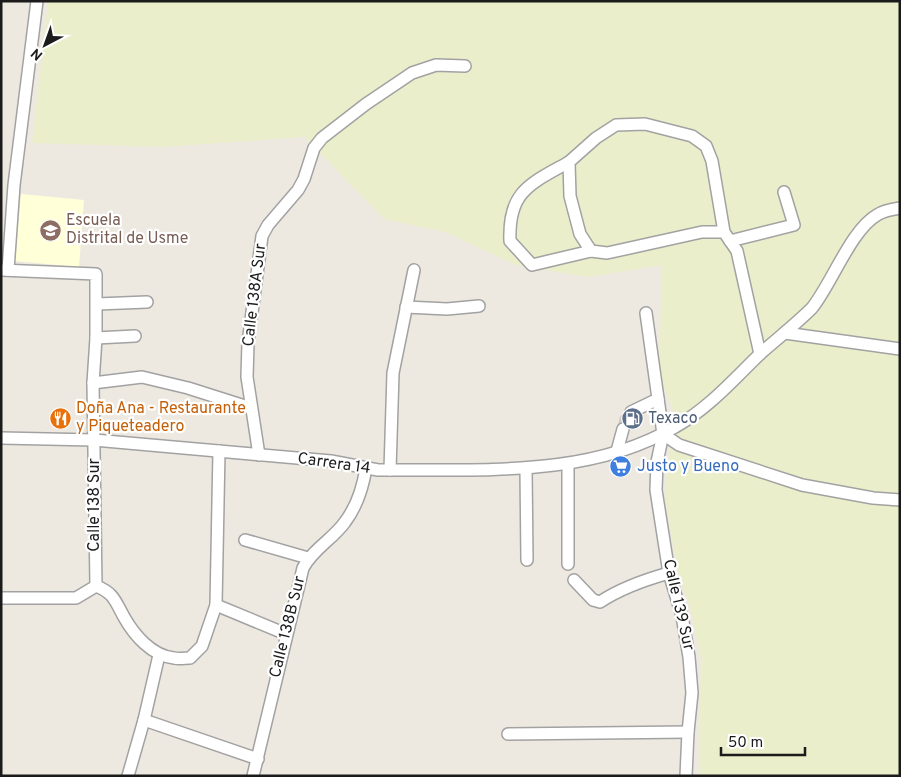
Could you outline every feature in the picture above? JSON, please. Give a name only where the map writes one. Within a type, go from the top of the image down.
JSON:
[{"type":"street","points":[[4,270],[37,1]]},
{"type":"street","name":"Calle 138A Sur","points":[[259,454],[247,377],[248,343],[262,236],[268,225],[298,190],[304,179],[314,148],[322,138],[412,73],[436,65],[465,66]]},
{"type":"street","points":[[760,354],[737,251],[727,236],[712,161],[706,146],[692,136],[645,124],[616,126],[596,138],[569,162],[533,182],[519,195],[509,226],[510,241],[532,264],[591,251],[607,253],[702,232],[727,236],[794,225],[784,192]]},
{"type":"street","points":[[569,162],[570,196],[580,234],[591,251]]},
{"type":"street","name":"Carrera 14","points":[[1,438],[94,440],[331,461],[366,468],[390,470],[526,469],[568,464],[617,452],[663,434],[688,419],[713,399],[760,354],[803,317],[820,298],[852,241],[864,226],[877,214],[900,208]]},
{"type":"street","name":"Calle 138 Sur","points":[[4,270],[96,274],[97,304],[93,382],[96,586]]},
{"type":"street","points":[[390,470],[393,373],[414,270]]},
{"type":"street","points":[[97,304],[147,302]]},
{"type":"street","points":[[406,307],[446,309],[479,306]]},
{"type":"street","points":[[646,313],[663,434],[679,445],[692,450],[802,485],[873,498],[900,500]]},
{"type":"street","points":[[785,333],[899,351]]},
{"type":"street","points":[[96,338],[135,336]]},
{"type":"street","points":[[93,382],[142,377],[188,388],[251,408]]},
{"type":"street","points":[[631,412],[658,399]]},
{"type":"street","points":[[617,452],[623,429]]},
{"type":"street","name":"Calle 139 Sur","points":[[663,434],[657,462],[656,490],[669,573],[682,616],[690,657],[692,693],[686,776]]},
{"type":"street","points":[[1,598],[76,598],[96,586],[107,591],[116,600],[124,618],[138,637],[159,655],[173,658],[190,658],[202,646],[216,605],[219,451]]},
{"type":"street","points":[[568,464],[568,564]]},
{"type":"street","name":"Calle 138B Sur","points":[[254,776],[303,568],[308,558],[345,522],[355,504],[363,483],[366,468]]},
{"type":"street","points":[[526,469],[527,560]]},
{"type":"street","points":[[245,540],[308,558]]},
{"type":"street","points":[[574,580],[593,600],[600,602],[614,593],[645,580],[669,573]]},
{"type":"street","points":[[216,605],[286,634]]},
{"type":"street","points":[[128,776],[144,720],[159,655]]},
{"type":"street","points":[[144,720],[258,759]]},
{"type":"street","points":[[508,734],[688,732]]},
{"type":"shaded area","points":[[48,1],[900,1],[900,776],[699,776],[701,658],[691,611],[677,569],[665,497],[673,410],[659,375],[662,265],[588,277],[516,265],[445,232],[384,219],[305,137],[162,147],[32,143]]},
{"type":"shaded area","name":"Escuela Distrital de Usme","points":[[21,194],[84,200],[79,267],[15,261]]},
{"type":"tunnel","points":[[623,429],[625,419],[631,412]]},
{"type":"place","name":"Escuela Distrital de Usme","points":[[50,230]]},
{"type":"place","name":"Doña Ana - Restaurante y Piqueteadero","points":[[60,418]]},
{"type":"place","name":"Texaco","points":[[632,419]]},
{"type":"place","name":"Justo y Bueno","points":[[621,467]]}]
